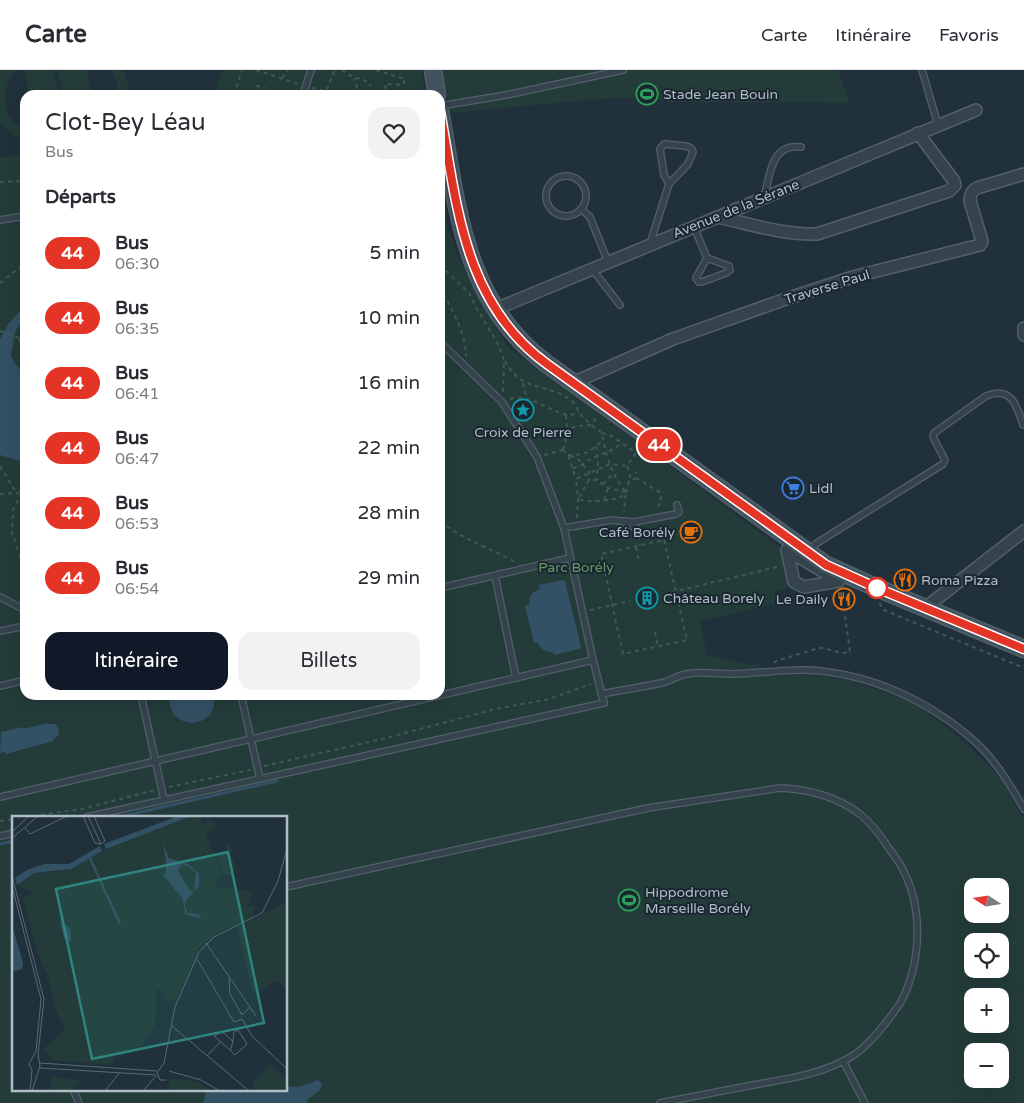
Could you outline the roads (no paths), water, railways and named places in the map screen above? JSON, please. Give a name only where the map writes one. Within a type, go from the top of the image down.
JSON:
[{"type":"street","points":[[433,70],[436,90]]},
{"type":"street","name":"Avenue de la Sérane","points":[[496,309],[976,110]]},
{"type":"street","points":[[717,217],[801,235],[817,234],[949,191],[955,185],[954,181],[918,133]]},
{"type":"street","points":[[445,139],[459,219],[468,253],[480,282],[496,309],[527,348],[808,556],[839,581],[804,587],[794,582],[787,564],[787,550],[808,556],[840,572],[1024,649]]},
{"type":"street","name":"Traverse Paul","points":[[573,383],[673,339],[786,299],[854,277],[980,245],[982,241],[970,202],[972,190],[1024,174]]},
{"type":"street","points":[[1024,328],[1024,335]]},
{"type":"street","points":[[925,608],[1024,531]]},
{"type":"lane","points":[[305,90],[311,70]]},
{"type":"lane","points":[[445,105],[506,95],[623,70]]},
{"type":"lane","points":[[922,70],[938,125]]},
{"type":"lane","points":[[650,244],[669,184],[688,164],[693,152],[691,148],[668,143],[664,144],[660,149],[664,175],[669,184]]},
{"type":"lane","points":[[764,198],[774,159],[783,148],[801,146]]},
{"type":"lane","points":[[565,176],[573,177],[580,181],[586,195],[581,209],[575,214],[567,216],[553,211],[548,205],[546,197],[551,183],[565,176]]},
{"type":"lane","points":[[581,209],[590,217],[608,262]]},
{"type":"lane","points":[[0,220],[20,217]]},
{"type":"lane","points":[[694,227],[707,258],[730,266],[730,270],[726,274],[698,282],[696,275],[707,258]]},
{"type":"lane","points":[[592,269],[620,305]]},
{"type":"lane","points":[[92,816],[604,703],[564,528],[537,457],[502,402],[445,347]]},
{"type":"lane","points":[[808,556],[817,543],[943,464],[945,460],[933,437],[934,433],[986,396],[994,392],[1001,392],[1008,396],[1017,406],[1023,425]]},
{"type":"lane","points":[[564,528],[612,520],[634,522],[652,519],[676,514],[679,512],[677,505]]},
{"type":"lane","points":[[621,521],[636,528]]},
{"type":"lane","points":[[445,587],[570,558]]},
{"type":"lane","points":[[495,576],[516,678]]},
{"type":"lane","points":[[0,597],[20,607]]},
{"type":"lane","points":[[0,631],[20,627]]},
{"type":"lane","points":[[445,694],[593,660]]},
{"type":"lane","points":[[601,694],[666,681],[685,674],[711,672],[731,674],[768,670],[807,670],[852,675],[921,702],[973,740],[1006,780],[1024,809]]},
{"type":"lane","points":[[0,686],[20,681]]},
{"type":"lane","points":[[142,700],[164,800]]},
{"type":"lane","points":[[242,700],[260,779]]},
{"type":"lane","points":[[0,797],[420,700]]},
{"type":"lane","points":[[288,887],[648,808],[780,788],[815,792],[835,800],[861,815],[880,836],[901,866],[912,892],[917,924],[917,943],[913,969],[903,998],[880,1031],[855,1054],[833,1066],[801,1076],[660,1103]]},
{"type":"lane","points":[[843,1061],[865,1103]]},
{"type":"lane","points":[[73,1090],[79,1103]]},
{"type":"water","points":[[20,311],[20,324],[15,332],[11,356],[20,369],[20,461],[0,455],[0,339],[9,323]]},
{"type":"water","points":[[565,581],[581,647],[554,655],[553,652],[546,651],[537,642],[534,643],[525,606],[529,605],[530,597],[533,593],[540,589],[539,585]]},
{"type":"water","points":[[170,700],[214,700],[213,707],[208,716],[201,721],[192,723],[183,721],[175,716],[170,707]]},
{"type":"water","points":[[48,723],[56,724],[59,730],[58,735],[53,741],[6,754],[5,752],[0,753],[1,732]]},
{"type":"water","points":[[318,1080],[322,1084],[320,1090],[308,1099],[307,1103],[203,1103],[206,1090],[288,1090],[288,1086],[299,1087]]},
{"type":"waterway","points":[[123,816],[277,781]]},
{"type":"waterway","points":[[0,844],[12,841]]},
{"type":"place","name":"Stade Jean Bouin","points":[[647,94]]},
{"type":"place","name":"Croix de Pierre","points":[[523,410]]},
{"type":"place","name":"Lidl","points":[[793,488]]},
{"type":"place","name":"Café Borély","points":[[691,532]]},
{"type":"place","name":"Roma Pizza","points":[[905,580]]},
{"type":"place","name":"Château Borely","points":[[647,598]]},
{"type":"place","name":"Le Daily","points":[[844,599]]},
{"type":"place","name":"Hippodrome Marseille Borély","points":[[629,900]]},
{"type":"park label","name":"Parc Borély","points":[[576,567]]}]
